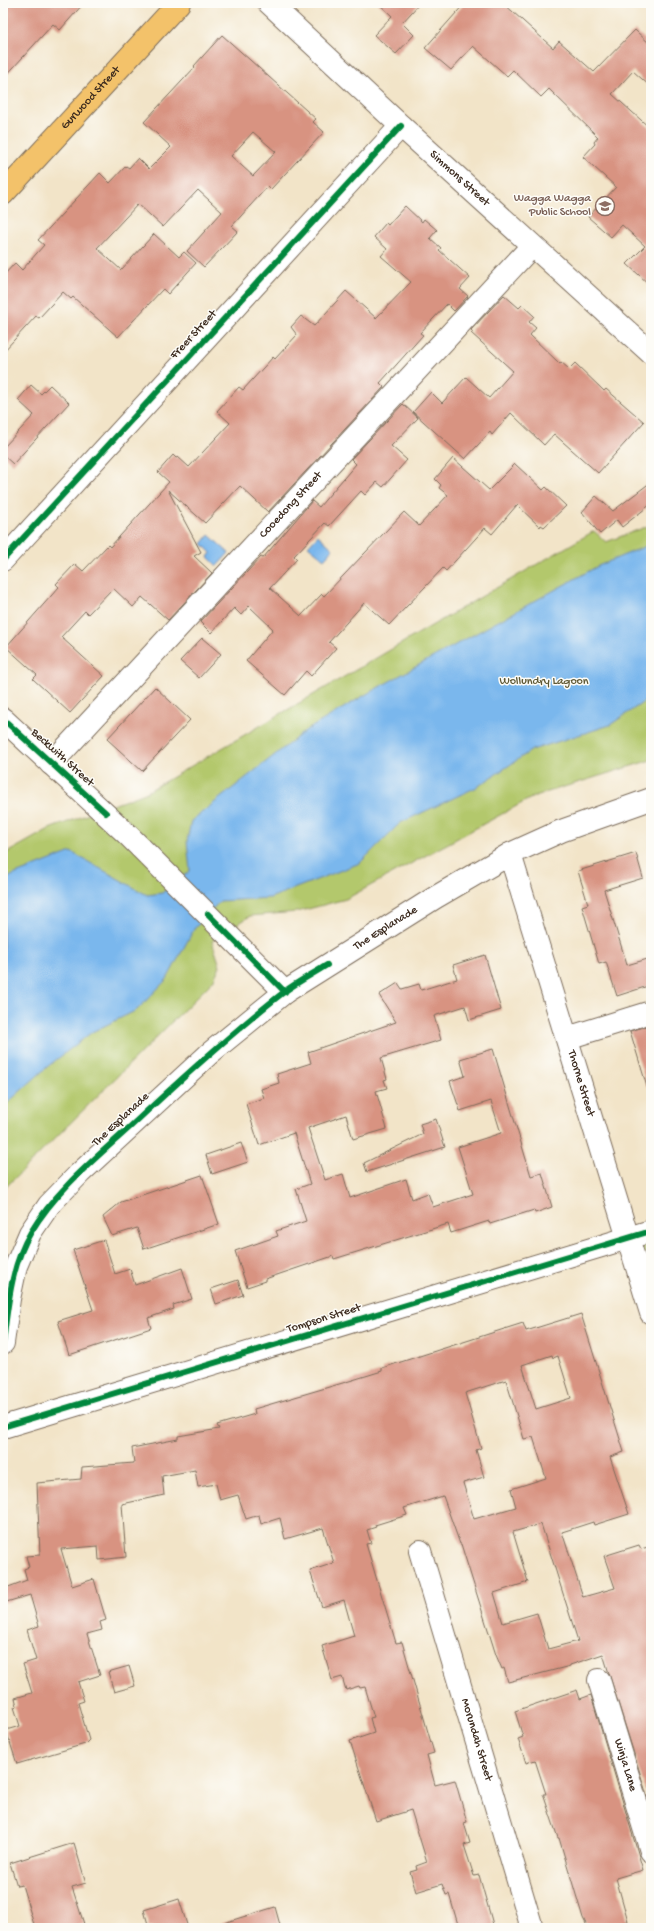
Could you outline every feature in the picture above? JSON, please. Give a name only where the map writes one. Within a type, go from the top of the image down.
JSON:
[{"type":"main road","name":"Gurwood Street","points":[[3,194],[179,3]]},
{"type":"street","name":"Simmons Street","points":[[269,3],[401,126],[651,353]]},
{"type":"street","name":"Freer Street","points":[[3,560],[401,126]]},
{"type":"street","name":"Cooedong Street","points":[[51,764],[532,246]]},
{"type":"street","name":"Beckwith Street","points":[[3,719],[106,814],[168,874],[285,992]]},
{"type":"street","name":"The Esplanade","points":[[3,1343],[9,1299],[16,1266],[30,1233],[49,1204],[80,1173],[210,1053],[285,992],[436,897],[510,854],[562,831],[651,799]]},
{"type":"street","name":"Thorne Street","points":[[510,854],[651,1313]]},
{"type":"street","points":[[566,1038],[651,1012]]},
{"type":"street","name":"Tompson Street","points":[[3,1427],[651,1231]]},
{"type":"street","name":"Morundah Street","points":[[420,1551],[532,1928]]},
{"type":"street","name":"Winja Lane","points":[[599,1680],[651,1851]]},
{"type":"green space","name":"Wollundry Lagoon","points":[[651,525],[651,760],[535,796],[346,899],[297,912],[250,916],[212,941],[220,966],[213,981],[3,1190],[3,855],[49,829],[145,793],[594,531],[606,542]]},
{"type":"green space","points":[[651,1231],[651,1313],[628,1238]]},
{"type":"water","points":[[209,535],[229,553],[217,566],[208,557],[211,553],[202,544]]},
{"type":"water","points":[[318,535],[333,549],[324,559],[308,546]]},
{"type":"water","name":"Wollundry Lagoon","points":[[651,544],[651,697],[610,725],[532,750],[477,787],[400,823],[360,863],[270,898],[220,901],[194,929],[167,979],[137,1010],[92,1032],[47,1067],[3,1107],[3,881],[13,875],[71,852],[147,895],[162,893],[190,871],[187,841],[191,821],[305,731],[370,692],[598,566]]},
{"type":"building","points":[[3,3],[84,3],[60,30],[53,24],[3,79]]},
{"type":"building","points":[[378,3],[420,3],[402,23],[414,35],[396,54],[374,35],[392,16]]},
{"type":"building","points":[[465,3],[503,3],[553,48],[559,41],[594,72],[635,30],[651,45],[651,87],[633,71],[612,94],[651,129],[651,286],[627,264],[645,246],[622,225],[611,237],[588,217],[616,187],[583,157],[595,144],[594,142],[598,137],[549,89],[541,97],[513,70],[507,76],[473,46],[451,70],[425,48]]},
{"type":"building","points":[[222,35],[316,119],[313,122],[324,132],[271,189],[268,186],[232,226],[238,231],[204,267],[187,251],[222,212],[198,190],[163,227],[138,204],[97,248],[121,270],[154,234],[179,257],[184,252],[196,263],[168,294],[163,289],[118,337],[73,297],[71,299],[63,292],[39,318],[36,316],[3,352],[3,276],[15,263],[22,270],[44,245],[38,240],[100,173],[110,183],[126,166],[129,168],[138,158],[149,169],[171,147],[144,122],[195,67],[194,66]],"holes":[[[253,132],[276,152],[253,176],[231,156]]]},
{"type":"building","points":[[405,206],[422,222],[424,219],[437,230],[430,238],[441,248],[439,250],[470,278],[460,289],[468,296],[454,311],[447,304],[420,333],[423,335],[380,383],[384,387],[268,512],[240,486],[205,523],[168,490],[201,552],[194,556],[212,573],[168,620],[142,597],[133,607],[113,588],[88,614],[85,611],[61,637],[104,676],[70,713],[33,679],[37,675],[6,647],[59,587],[56,584],[75,564],[83,571],[108,545],[110,547],[169,482],[158,472],[173,455],[176,458],[178,457],[189,467],[230,423],[217,411],[239,387],[243,390],[273,357],[275,359],[297,335],[291,327],[301,316],[314,326],[346,291],[376,318],[411,282],[381,256],[387,249],[374,237],[386,223],[388,225]]},
{"type":"building","points":[[504,295],[519,308],[522,305],[534,316],[529,322],[536,328],[530,335],[560,364],[561,362],[569,369],[575,363],[604,391],[606,389],[644,422],[598,473],[554,434],[544,445],[511,413],[492,435],[490,432],[465,459],[413,412],[431,392],[442,403],[466,377],[489,398],[513,371],[471,333],[473,332],[471,330]]},
{"type":"building","points":[[31,385],[41,394],[50,385],[69,403],[13,464],[3,455],[3,448],[34,415],[18,400]]},
{"type":"building","points":[[403,404],[418,418],[391,446],[407,460],[383,487],[377,482],[365,495],[361,491],[329,526],[325,523],[294,556],[297,559],[270,588],[301,616],[322,594],[324,596],[404,512],[419,526],[448,495],[439,488],[441,485],[435,479],[453,458],[489,490],[515,464],[543,490],[546,487],[566,506],[544,527],[541,525],[540,527],[517,505],[492,534],[485,528],[446,571],[443,568],[389,625],[364,603],[329,642],[336,648],[311,676],[306,671],[285,695],[246,661],[273,629],[249,606],[241,615],[234,608],[211,633],[200,622],[261,557],[263,558],[312,501],[319,507],[356,464],[351,459]]},
{"type":"building","points":[[651,482],[651,504],[622,527],[617,520],[600,534],[582,512],[596,496],[613,511]]},
{"type":"building","points":[[202,638],[221,654],[199,678],[180,661]]},
{"type":"building","points":[[155,687],[190,720],[142,771],[107,739]]},
{"type":"building","points":[[636,853],[643,878],[604,890],[627,965],[651,958],[651,985],[617,996],[606,962],[599,964],[582,906],[588,904],[578,871]]},
{"type":"building","points":[[485,955],[501,1010],[469,1020],[465,1006],[434,1016],[441,1040],[381,1058],[387,1079],[384,1080],[387,1088],[376,1091],[387,1129],[353,1139],[346,1115],[308,1128],[325,1180],[343,1174],[350,1198],[406,1179],[412,1199],[428,1193],[433,1207],[473,1194],[458,1147],[501,1133],[491,1101],[460,1111],[450,1081],[465,1076],[460,1059],[493,1049],[531,1176],[542,1173],[552,1207],[535,1213],[534,1210],[490,1224],[489,1221],[451,1233],[448,1224],[334,1259],[333,1256],[265,1279],[265,1281],[247,1287],[235,1251],[278,1236],[276,1231],[306,1221],[296,1189],[310,1184],[294,1133],[259,1145],[246,1104],[264,1098],[261,1089],[279,1083],[277,1074],[311,1063],[308,1052],[396,1022],[379,995],[398,983],[402,989],[419,984],[421,990],[457,979],[453,965]]},
{"type":"building","points":[[651,1025],[651,1086],[647,1087],[630,1031]]},
{"type":"building","points":[[436,1119],[445,1147],[367,1172],[364,1163],[423,1134],[420,1124]]},
{"type":"building","points":[[241,1143],[248,1162],[212,1174],[206,1155]]},
{"type":"building","points":[[202,1175],[219,1224],[144,1249],[137,1228],[112,1236],[103,1217],[121,1202]]},
{"type":"building","points":[[104,1240],[115,1274],[130,1269],[135,1285],[182,1268],[192,1299],[173,1305],[174,1309],[148,1318],[151,1328],[69,1355],[58,1321],[93,1310],[73,1250]]},
{"type":"building","points":[[238,1280],[243,1295],[216,1304],[211,1289]]},
{"type":"building","points":[[581,1314],[624,1452],[610,1457],[629,1514],[594,1525],[593,1522],[562,1532],[583,1597],[615,1588],[604,1556],[639,1545],[641,1549],[651,1546],[651,1801],[649,1802],[603,1654],[570,1666],[508,1682],[504,1668],[502,1669],[496,1655],[461,1544],[443,1496],[404,1508],[407,1515],[375,1525],[376,1527],[367,1530],[371,1543],[366,1544],[396,1643],[402,1642],[434,1753],[427,1755],[435,1785],[455,1780],[467,1822],[464,1823],[470,1843],[464,1845],[474,1876],[479,1875],[494,1928],[459,1928],[449,1894],[446,1895],[442,1884],[416,1892],[410,1872],[417,1870],[416,1866],[427,1862],[411,1810],[376,1821],[350,1741],[374,1733],[370,1718],[374,1717],[365,1687],[360,1688],[359,1686],[346,1690],[342,1677],[332,1680],[322,1646],[354,1636],[344,1600],[322,1607],[310,1571],[334,1563],[323,1528],[285,1539],[280,1518],[261,1524],[259,1515],[246,1519],[238,1495],[220,1500],[216,1484],[198,1487],[195,1470],[162,1476],[164,1495],[122,1504],[126,1557],[99,1560],[98,1546],[61,1549],[72,1586],[94,1579],[106,1620],[100,1622],[102,1630],[87,1634],[100,1675],[78,1682],[84,1701],[78,1703],[89,1740],[85,1744],[17,1764],[6,1730],[20,1726],[14,1707],[17,1706],[15,1698],[32,1693],[23,1664],[36,1660],[27,1630],[39,1626],[30,1595],[3,1603],[3,1589],[27,1580],[24,1569],[29,1567],[26,1556],[40,1555],[37,1483],[81,1479],[82,1467],[134,1463],[132,1448],[178,1439],[178,1436],[219,1429],[217,1425],[255,1414],[254,1409],[382,1371],[382,1368],[523,1323],[526,1331]],"holes":[[[552,1355],[553,1358],[558,1356],[571,1398],[536,1409],[522,1365]],[[506,1380],[524,1439],[533,1437],[546,1478],[511,1489],[516,1507],[474,1519],[463,1483],[484,1477],[476,1450],[481,1448],[465,1393]],[[541,1524],[578,1641],[548,1649],[537,1613],[503,1623],[494,1593],[528,1582],[513,1532]]]},
{"type":"building","points":[[129,1666],[135,1686],[114,1692],[108,1672]]},
{"type":"building","points":[[577,1690],[580,1699],[591,1695],[643,1870],[616,1878],[628,1921],[606,1928],[588,1928],[583,1918],[559,1838],[543,1794],[546,1794],[535,1760],[526,1763],[518,1739],[523,1737],[515,1711]]},
{"type":"building","points":[[74,1843],[86,1883],[72,1887],[84,1924],[71,1928],[35,1928],[22,1885],[17,1886],[10,1863]]},
{"type":"building","points":[[179,1899],[188,1928],[149,1928],[144,1910]]},
{"type":"building","points":[[275,1907],[280,1925],[269,1928],[220,1928],[220,1924]]},
{"type":"cycle path","points":[[3,560],[401,126]]},
{"type":"cycle path","points":[[3,719],[106,813]]},
{"type":"cycle path","points":[[208,914],[285,992]]},
{"type":"cycle path","points":[[3,1343],[11,1286],[19,1258],[31,1232],[52,1202],[90,1163],[225,1041],[284,992],[327,965]]},
{"type":"cycle path","points":[[3,1427],[651,1231]]},
{"type":"place","name":"Wagga Wagga Public School","points":[[605,206]]}]
